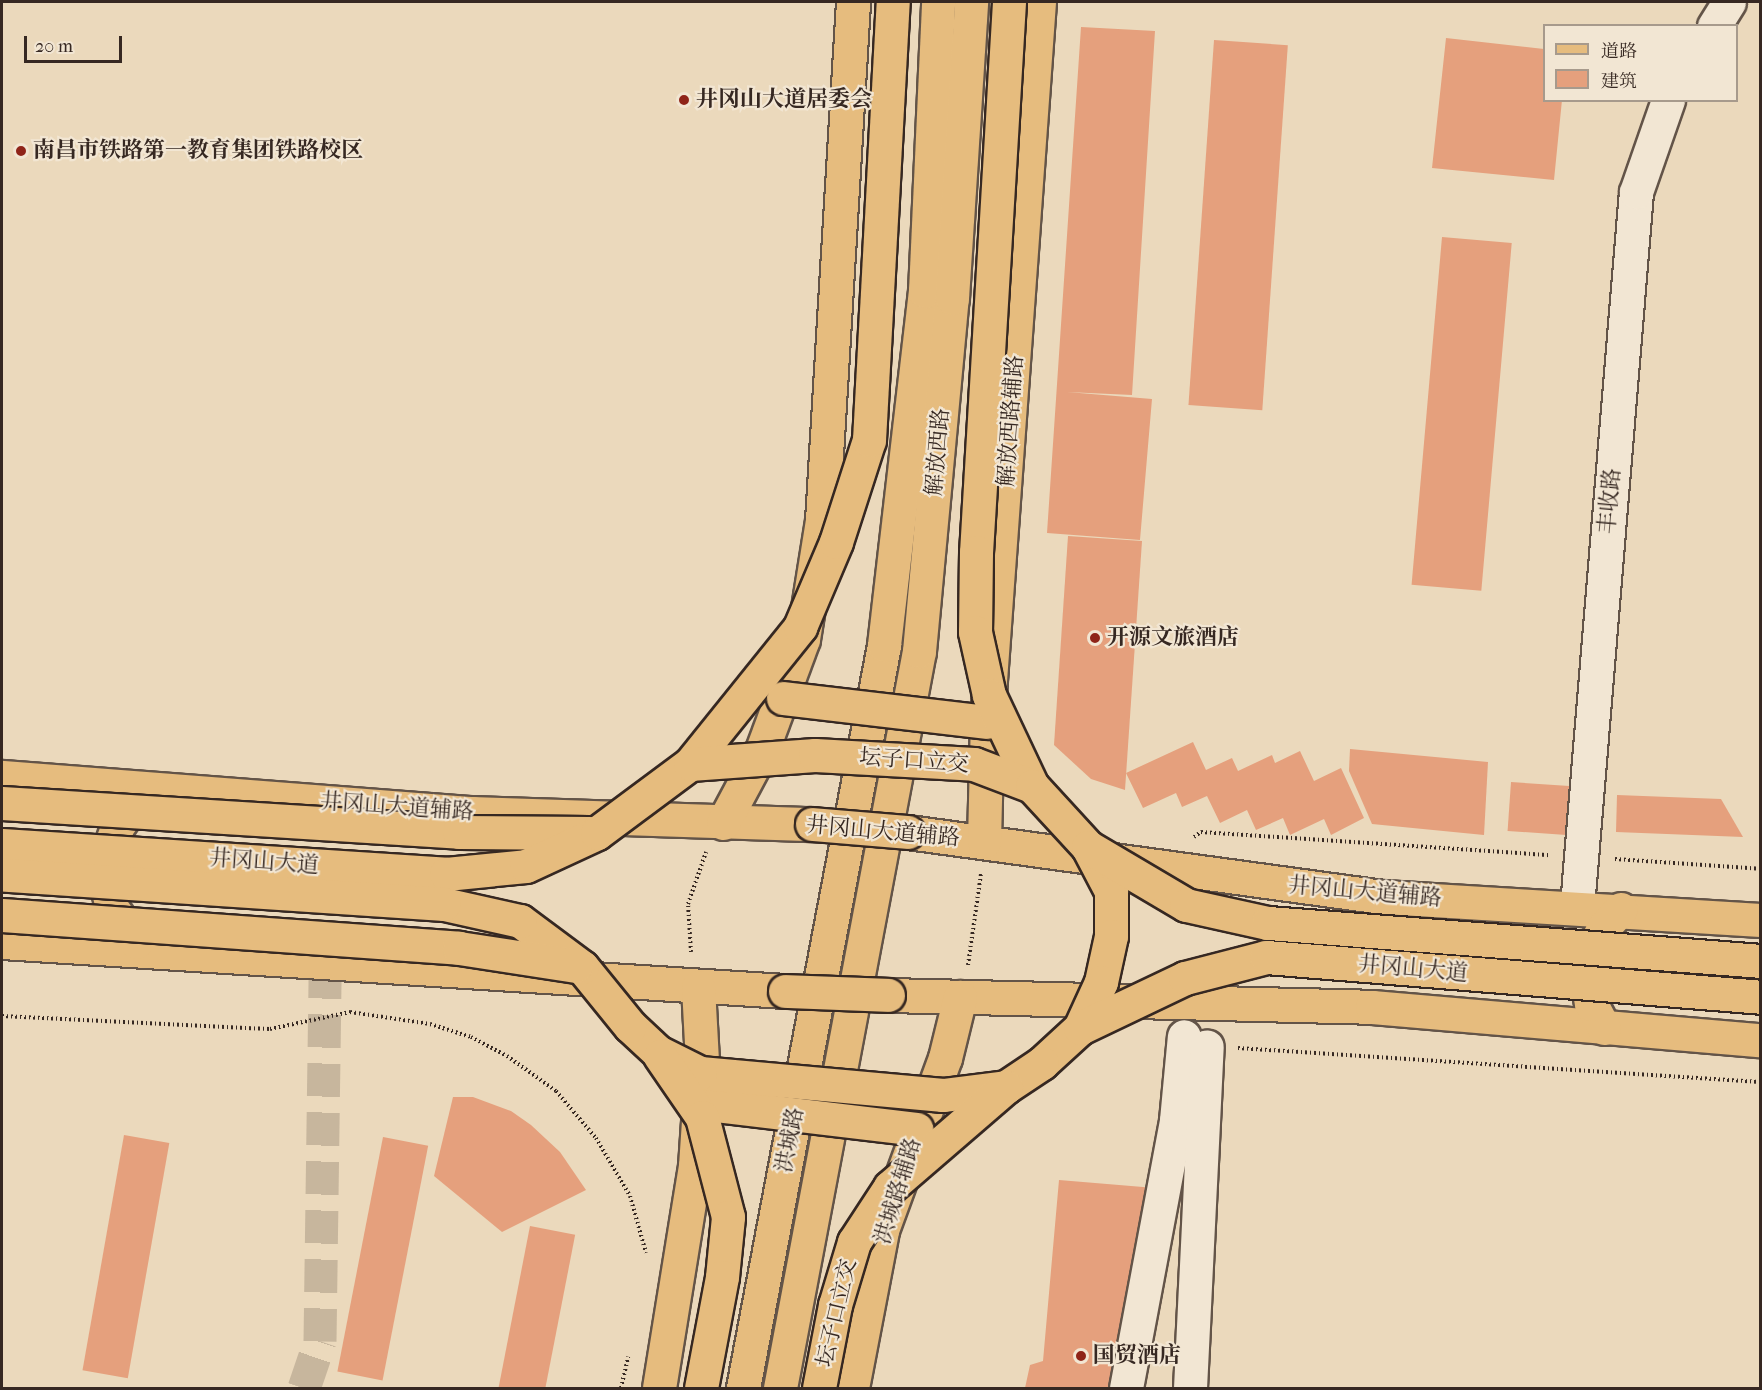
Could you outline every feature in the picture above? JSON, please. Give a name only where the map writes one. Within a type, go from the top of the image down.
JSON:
[{"type":"main road","points":[[723,823],[762,750],[803,639],[822,521],[853,2]]},
{"type":"main road","points":[[2,803],[459,832],[597,833],[690,764],[800,627],[836,542],[869,440],[893,2]]},
{"type":"main road","name":"解放西路","points":[[837,892],[884,645],[925,291],[938,2]]},
{"type":"main road","name":"解放西路","points":[[872,899],[919,651],[952,297],[971,2]]},
{"type":"main road","points":[[1009,2],[976,552],[975,632],[989,695],[1032,786]]},
{"type":"main road","name":"解放西路辅路","points":[[984,841],[987,722],[1039,2]]},
{"type":"main road","points":[[783,698],[987,722]]},
{"type":"main road","name":"坛子口立交","points":[[690,764],[803,755],[907,758],[974,764],[1032,786],[1088,847],[1111,891],[1111,936],[1101,982],[1080,1028],[1042,1063],[1006,1087],[890,1187],[854,1242],[835,1305],[819,1389]]},
{"type":"main road","name":"井冈山大道辅路","points":[[2,777],[472,813],[723,823],[812,824],[984,841],[1152,868],[1384,897],[1577,906],[1761,920]]},
{"type":"main road","points":[[145,951],[125,932],[112,908],[107,862],[117,827],[133,804],[155,788]]},
{"type":"main road","name":"井冈山大道","points":[[2,845],[446,874],[526,866],[597,833]]},
{"type":"main road","name":"井冈山大道","points":[[1088,847],[1186,905],[1268,923],[1761,961]]},
{"type":"main road","name":"井冈山大道","points":[[2,875],[444,904],[520,921]]},
{"type":"main road","name":"洪城路","points":[[743,1389],[837,892]]},
{"type":"main road","points":[[1372,1007],[1402,993],[1413,980],[1420,948],[1410,917],[1384,897]]},
{"type":"main road","name":"洪城路","points":[[780,1389],[872,899]]},
{"type":"main road","points":[[1604,1028],[1591,1004],[1587,978],[1591,952],[1599,936],[1621,909]]},
{"type":"main road","points":[[2,915],[459,948],[582,967]]},
{"type":"main road","name":"坛子口立交","points":[[520,921],[582,967],[630,1026],[658,1052],[702,1117],[728,1218],[722,1277],[701,1389]]},
{"type":"main road","points":[[2,942],[698,987],[960,998],[1372,1007],[1761,1040]]},
{"type":"main road","name":"井冈山大道","points":[[1080,1028],[1185,978],[1266,957],[1761,997]]},
{"type":"main road","points":[[659,1389],[682,1260],[699,1103],[702,1061],[698,987]]},
{"type":"main road","name":"洪城路辅路","points":[[852,1389],[882,1230],[916,1129],[945,1058],[960,998]]},
{"type":"main road","name":"坛子口立交","points":[[658,1052],[700,1073],[747,1080],[943,1095],[1006,1087]]},
{"type":"main road","points":[[699,1103],[916,1129]]},
{"type":"street","points":[[1715,24],[1729,2]]},
{"type":"street","name":"丰收路","points":[[1577,906],[1636,192],[1667,102]]},
{"type":"street","points":[[1126,1389],[1176,1120],[1196,1041]]},
{"type":"street","points":[[1190,1389],[1196,1041]]},
{"type":"path","points":[[698,987],[689,940],[688,904],[698,865],[723,823]]},
{"type":"path","points":[[1152,868],[1201,832],[1761,869]]},
{"type":"path","points":[[960,998],[978,910],[984,841]]},
{"type":"path","points":[[2,1016],[270,1029],[350,1012],[430,1024],[471,1037],[507,1056],[556,1091],[596,1138],[630,1196],[649,1262]]},
{"type":"path","points":[[1196,1041],[1761,1082]]},
{"type":"path","points":[[621,1389],[628,1354]]},
{"type":"building","points":[[1081,27],[1155,31],[1132,395],[1067,392],[1152,399],[1140,540],[1047,533]]},
{"type":"building","points":[[1446,38],[1543,49],[1543,102],[1562,102],[1554,180],[1432,168]]},
{"type":"building","points":[[1214,40],[1288,45],[1262,410],[1188,405]]},
{"type":"building","points":[[1442,237],[1512,243],[1481,591],[1412,585]]},
{"type":"building","points":[[1068,536],[1142,541],[1125,790],[1091,779],[1054,745]]},
{"type":"building","points":[[1193,742],[1206,770],[1232,758],[1238,771],[1272,755],[1275,763],[1300,751],[1314,781],[1341,768],[1364,818],[1331,835],[1324,819],[1290,835],[1283,818],[1256,830],[1247,810],[1220,823],[1207,796],[1182,807],[1176,793],[1143,808],[1126,773]]},
{"type":"building","points":[[1350,749],[1488,762],[1484,835],[1372,824],[1349,771]]},
{"type":"building","points":[[1511,782],[1577,787],[1573,835],[1508,831]]},
{"type":"building","points":[[1617,795],[1721,799],[1743,837],[1616,832]]},
{"type":"building","points":[[453,1097],[473,1097],[511,1111],[531,1125],[560,1152],[586,1190],[502,1232],[434,1176]]},
{"type":"building","points":[[124,1135],[169,1143],[128,1378],[82,1370]]},
{"type":"building","points":[[383,1137],[428,1146],[383,1380],[337,1372]]},
{"type":"building","points":[[1059,1180],[1155,1188],[1149,1255],[1132,1265],[1108,1388],[1025,1388],[1030,1365],[1043,1361]]},
{"type":"building","points":[[530,1226],[575,1235],[545,1388],[499,1388]]},
{"type":"tunnel","points":[[304,1388],[320,1341],[325,962]]},
{"type":"place","name":"井冈山大道居委会","points":[[684,100]]},
{"type":"place","name":"南昌市铁路第一教育集团铁路校区","points":[[21,151]]},
{"type":"place","name":"开源文旅酒店","points":[[1095,638]]},
{"type":"place","name":"国贸酒店","points":[[1081,1356]]}]
